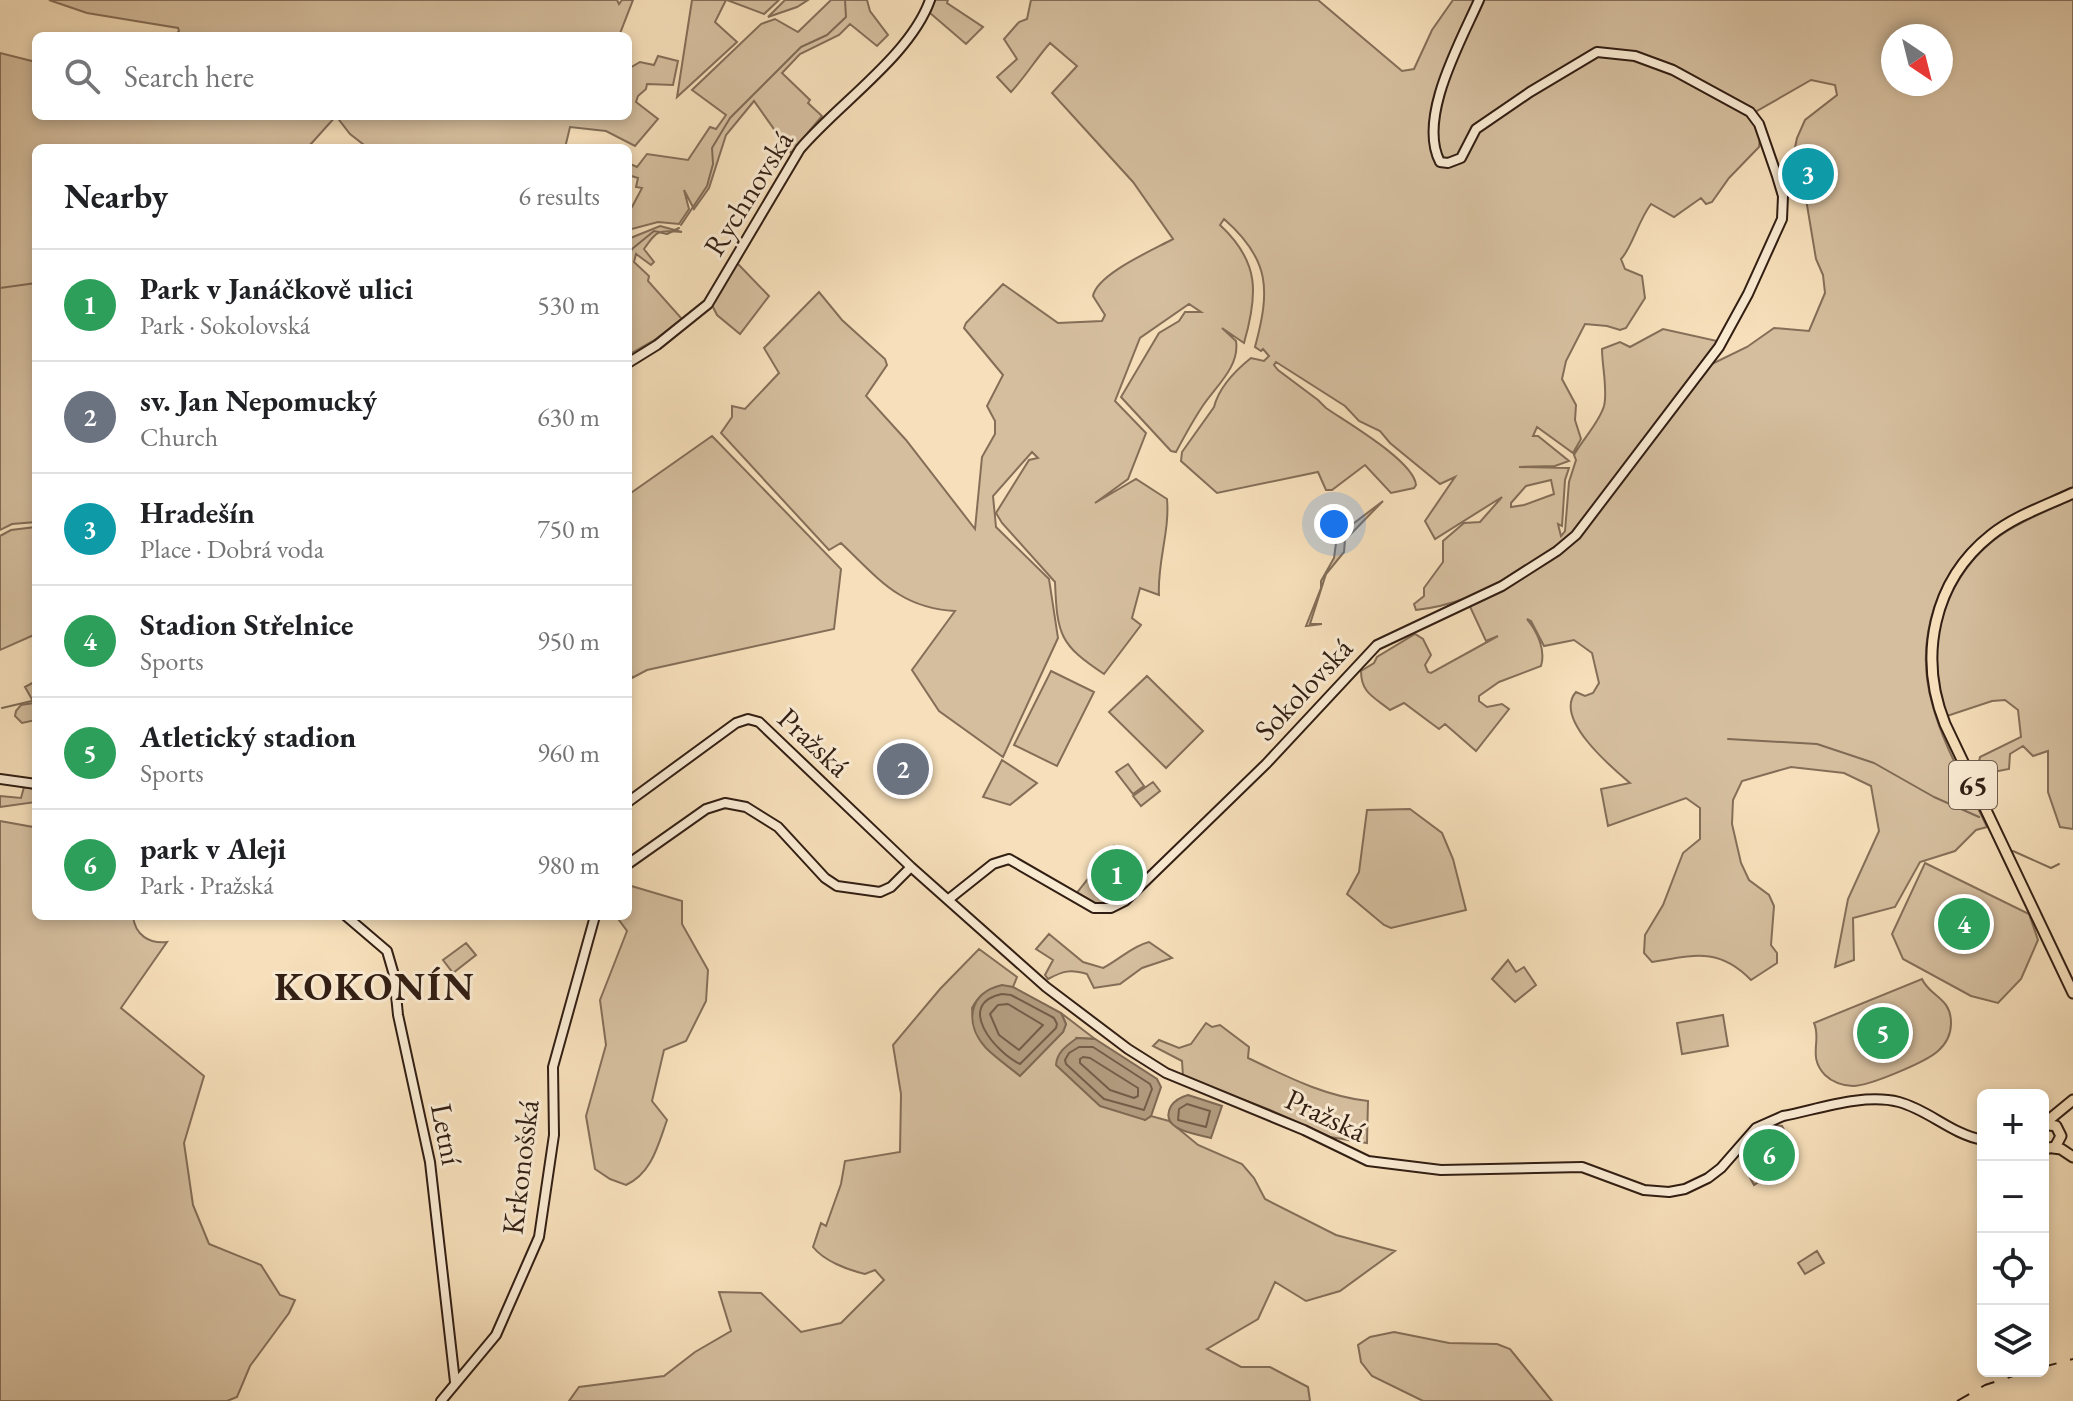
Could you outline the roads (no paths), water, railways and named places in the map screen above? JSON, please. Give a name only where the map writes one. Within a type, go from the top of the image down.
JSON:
[{"type":"main road","name":"65","points":[[2073,493],[2006,525],[1983,542],[1961,565],[1947,588],[1937,614],[1931,666],[1936,698],[1945,724],[2073,993]]},
{"type":"main road","points":[[2049,1119],[2073,1100]]},
{"type":"main road","points":[[2049,1148],[2059,1134],[2057,1118],[2063,1106]]},
{"type":"main road","points":[[2049,1124],[2073,1154]]},
{"type":"main road","points":[[2049,1149],[2073,1154]]},
{"type":"street","name":"Rychnovská","points":[[632,360],[669,336],[708,304],[800,149],[818,127],[900,49],[918,26],[930,0]]},
{"type":"street","name":"Sokolovská","points":[[949,899],[993,864],[1009,859],[1094,908],[1106,909],[1125,901],[1266,764],[1377,645],[1425,620],[1476,600],[1566,544],[1584,526],[1725,337],[1782,219],[1783,196],[1759,124],[1750,112],[1673,70],[1635,56],[1597,52],[1476,129],[1461,158],[1448,163],[1440,162],[1436,155],[1435,116],[1440,88],[1479,0]]},
{"type":"street","name":"Pražská","points":[[632,799],[736,723],[748,719],[767,726],[911,867],[1046,987],[1157,1068],[1376,1163],[1441,1170],[1582,1167],[1644,1190],[1669,1192],[1685,1189],[1708,1178],[1721,1168],[1756,1128],[1769,1121],[1873,1100],[1900,1102],[1964,1135],[1977,1138]]},
{"type":"street","points":[[0,779],[32,783]]},
{"type":"street","points":[[632,861],[706,809],[731,803],[746,807],[778,827],[825,878],[837,886],[880,892],[891,887],[911,867]]},
{"type":"street","name":"Letní","points":[[351,920],[387,951],[394,975],[398,1015],[431,1173],[455,1382]]},
{"type":"street","name":"Krkonošská","points":[[441,1401],[496,1335],[539,1237],[554,1135],[553,1067],[594,920]]},
{"type":"water","points":[[1002,985],[1013,987],[1061,1013],[1066,1024],[1063,1032],[1020,1076],[986,1048],[972,1020],[976,1002],[982,995]]},
{"type":"water","points":[[1077,1038],[1095,1039],[1157,1079],[1161,1087],[1151,1116],[1145,1120],[1100,1106],[1056,1065],[1060,1053]]},
{"type":"water","points":[[1188,1095],[1222,1106],[1211,1138],[1180,1130],[1170,1121],[1168,1114],[1171,1106]]},
{"type":"waterway","points":[[681,225],[707,186],[713,164],[712,148],[730,118],[801,47],[827,35],[846,17],[845,0]]},
{"type":"waterway","points":[[632,249],[654,231],[667,234],[679,228]]},
{"type":"waterway","points":[[0,288],[32,284]]},
{"type":"waterway","points":[[2,708],[32,701]]},
{"type":"waterway","points":[[1728,739],[1817,744],[1874,763],[1934,797],[1979,817]]},
{"type":"waterway","points":[[2013,851],[2051,868],[2059,864]]},
{"type":"railway","points":[[2049,1365],[2073,1359]]},
{"type":"railway","points":[[1957,1401],[1985,1385],[2010,1377]]},
{"type":"place","name":"Hradešín","points":[[1808,174]]},
{"type":"place","name":"sv. Jan Nepomucký","points":[[903,769]]},
{"type":"place","name":"Park v Janáčkově ulici","points":[[1117,875]]},
{"type":"place","name":"Stadion Střelnice","points":[[1964,924]]},
{"type":"place","name":"Atletický stadion","points":[[1883,1033]]},
{"type":"place","name":"park v Aleji","points":[[1769,1155]]},
{"type":"district","name":"KOKONÍN","points":[[375,986]]}]
